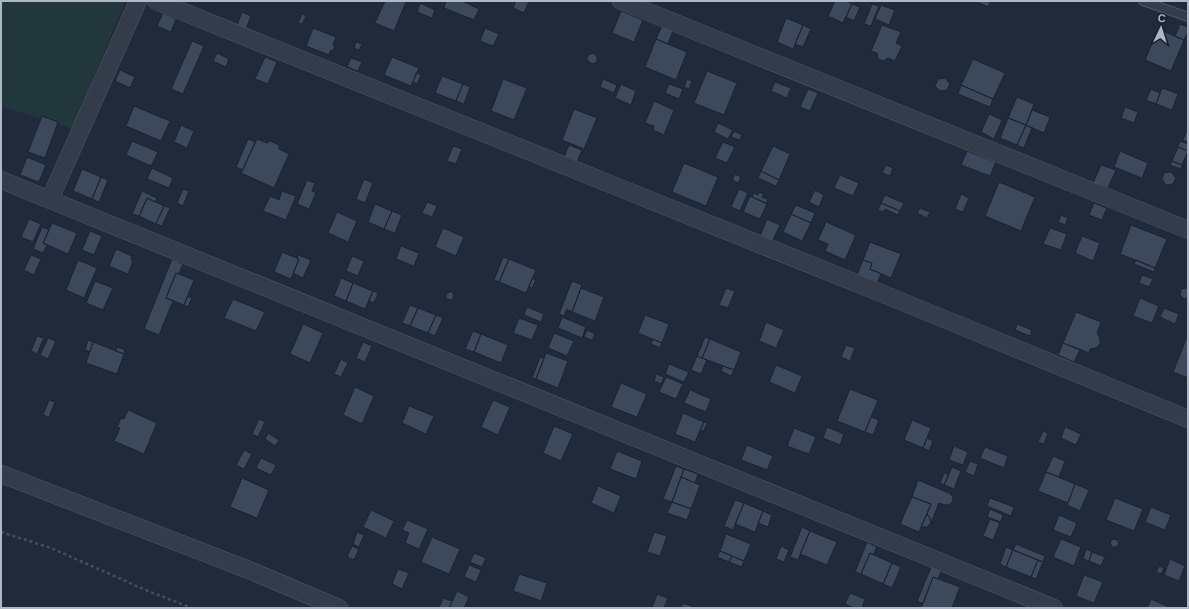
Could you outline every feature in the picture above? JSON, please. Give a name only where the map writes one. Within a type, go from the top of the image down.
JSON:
[{"type":"street","points":[[50,199],[138,1]]},
{"type":"street","points":[[156,1],[893,298],[1188,419]]},
{"type":"street","points":[[621,1],[1188,230]]},
{"type":"street","points":[[1,180],[1054,608]]},
{"type":"street","points":[[1,474],[249,570],[340,608]]},
{"type":"lane","points":[[1143,1],[1188,17]]},
{"type":"path","points":[[1,532],[51,548],[148,591],[192,608]]},
{"type":"green space","points":[[1,1],[125,1],[73,129],[1,106]]},
{"type":"building","points":[[385,1],[406,2],[394,31],[375,23]]},
{"type":"building","points":[[446,1],[462,1],[479,9],[474,20],[444,8]]},
{"type":"building","points":[[516,1],[529,1],[524,13],[513,8]]},
{"type":"building","points":[[835,1],[846,1],[852,4],[843,23],[828,16]]},
{"type":"building","points":[[977,1],[991,1],[988,7]]},
{"type":"building","points":[[420,3],[435,10],[432,18],[417,12]]},
{"type":"building","points":[[852,4],[860,7],[854,21],[846,17]]},
{"type":"building","points":[[872,4],[879,6],[871,26],[864,24]]},
{"type":"building","points":[[881,5],[895,10],[889,25],[875,19]]},
{"type":"building","points":[[621,11],[643,20],[634,42],[612,33]]},
{"type":"building","points":[[242,12],[251,16],[246,29],[237,25]]},
{"type":"building","points":[[163,13],[176,19],[171,32],[157,26]]},
{"type":"building","points":[[302,14],[306,16],[302,24],[298,23]]},
{"type":"building","points":[[786,18],[803,25],[793,49],[777,42]]},
{"type":"building","points":[[1180,24],[1188,27],[1188,32],[1184,40],[1175,36]]},
{"type":"building","points":[[803,25],[811,29],[803,47],[795,44]]},
{"type":"building","points":[[882,25],[901,32],[896,43],[902,46],[895,61],[888,58],[883,61],[878,59],[877,53],[871,51]]},
{"type":"building","points":[[662,26],[673,31],[668,44],[656,39]]},
{"type":"building","points":[[313,28],[336,37],[333,45],[335,46],[329,55],[306,46]]},
{"type":"building","points":[[485,28],[499,34],[493,46],[480,41]]},
{"type":"building","points":[[1158,29],[1184,40],[1171,71],[1145,60]]},
{"type":"building","points":[[656,39],[687,52],[676,80],[645,67]]},
{"type":"building","points":[[192,41],[204,46],[183,94],[171,89]]},
{"type":"building","points":[[356,42],[362,44],[359,50],[354,48]]},
{"type":"building","points":[[217,53],[229,59],[226,67],[213,61]]},
{"type":"building","points":[[593,53],[597,57],[597,62],[592,64],[587,60],[588,55]]},
{"type":"building","points":[[265,57],[277,62],[268,84],[255,79]]},
{"type":"building","points":[[392,57],[419,68],[411,86],[384,75]]},
{"type":"building","points":[[351,58],[362,62],[358,71],[347,67]]},
{"type":"building","points":[[973,59],[1005,73],[993,99],[961,85]]},
{"type":"building","points":[[120,70],[135,77],[130,88],[115,81]]},
{"type":"building","points":[[707,71],[737,83],[724,115],[694,103]]},
{"type":"building","points":[[416,73],[421,75],[417,84],[413,82]]},
{"type":"building","points":[[442,76],[463,84],[456,101],[435,93]]},
{"type":"building","points":[[945,78],[950,84],[947,90],[940,91],[935,86],[938,79]]},
{"type":"building","points":[[503,79],[527,88],[514,120],[491,111]]},
{"type":"building","points":[[603,79],[617,85],[614,93],[600,87]]},
{"type":"building","points":[[687,79],[692,81],[689,89],[684,87]]},
{"type":"building","points":[[775,82],[791,88],[787,98],[771,91]]},
{"type":"building","points":[[463,84],[470,87],[464,104],[456,101]]},
{"type":"building","points":[[621,84],[636,91],[631,105],[615,98]]},
{"type":"building","points":[[669,84],[683,89],[679,99],[665,93]]},
{"type":"building","points":[[961,85],[993,99],[990,107],[958,94]]},
{"type":"building","points":[[1162,88],[1178,94],[1172,110],[1156,104]]},
{"type":"building","points":[[808,89],[818,93],[810,111],[800,107]]},
{"type":"building","points":[[1151,89],[1160,93],[1156,104],[1146,100]]},
{"type":"building","points":[[1017,97],[1034,104],[1026,125],[1008,118]]},
{"type":"building","points":[[654,101],[674,110],[664,135],[653,130],[654,126],[645,123]]},
{"type":"building","points":[[134,106],[170,121],[161,141],[126,126]]},
{"type":"building","points":[[1125,107],[1138,112],[1134,123],[1121,118]]},
{"type":"building","points":[[574,109],[597,118],[584,149],[562,140]]},
{"type":"building","points":[[1032,110],[1050,117],[1044,133],[1026,125]]},
{"type":"building","points":[[989,114],[1002,120],[994,139],[981,132]]},
{"type":"building","points":[[42,116],[58,122],[45,158],[28,152]]},
{"type":"building","points":[[1008,118],[1026,125],[1017,145],[1000,138]]},
{"type":"building","points":[[718,123],[733,130],[728,139],[714,132]]},
{"type":"building","points":[[181,125],[194,131],[187,148],[174,142]]},
{"type":"building","points":[[1026,125],[1032,128],[1024,148],[1017,145]]},
{"type":"building","points":[[734,131],[742,135],[740,140],[731,137]]},
{"type":"building","points":[[1186,132],[1188,133],[1188,142],[1183,140]]},
{"type":"building","points":[[248,139],[255,142],[243,170],[236,167]]},
{"type":"building","points":[[257,139],[267,143],[270,141],[279,145],[279,149],[289,154],[274,188],[241,173]]},
{"type":"building","points":[[132,141],[158,152],[151,166],[126,155]]},
{"type":"building","points":[[1180,141],[1188,144],[1188,151],[1178,147]]},
{"type":"building","points":[[723,142],[735,147],[727,163],[715,158]]},
{"type":"building","points":[[569,145],[582,150],[577,162],[564,157]]},
{"type":"building","points":[[453,146],[462,149],[456,164],[447,161]]},
{"type":"building","points":[[773,146],[790,154],[779,180],[761,171]]},
{"type":"building","points":[[1178,147],[1188,151],[1182,165],[1172,161]]},
{"type":"building","points":[[967,151],[996,162],[990,176],[961,165]]},
{"type":"building","points":[[1120,151],[1148,163],[1142,178],[1114,167]]},
{"type":"building","points":[[27,157],[46,165],[39,182],[20,175]]},
{"type":"building","points":[[1172,161],[1182,165],[1181,169],[1170,165]]},
{"type":"building","points":[[684,163],[718,177],[706,206],[672,192]]},
{"type":"building","points":[[886,165],[893,168],[890,176],[882,173]]},
{"type":"building","points":[[1101,165],[1116,170],[1108,188],[1093,183]]},
{"type":"building","points":[[152,168],[173,178],[169,188],[147,179]]},
{"type":"building","points":[[82,169],[101,177],[92,199],[73,191]]},
{"type":"building","points":[[761,171],[779,180],[776,186],[758,178]]},
{"type":"building","points":[[1171,172],[1176,178],[1173,184],[1166,185],[1162,179],[1164,173]]},
{"type":"building","points":[[735,174],[741,177],[738,183],[732,180]]},
{"type":"building","points":[[840,175],[859,183],[853,196],[834,188]]},
{"type":"building","points":[[101,177],[108,180],[99,202],[92,199]]},
{"type":"building","points":[[364,179],[373,183],[365,203],[356,199]]},
{"type":"building","points":[[307,180],[315,183],[312,191],[316,193],[309,209],[297,204]]},
{"type":"building","points":[[999,182],[1035,197],[1021,231],[985,216]]},
{"type":"building","points":[[183,189],[189,191],[183,206],[177,203]]},
{"type":"building","points":[[739,189],[748,193],[740,211],[731,207]]},
{"type":"building","points":[[815,190],[824,195],[819,207],[809,202]]},
{"type":"building","points":[[142,191],[157,198],[155,202],[147,198],[139,216],[132,214]]},
{"type":"building","points":[[282,191],[296,196],[286,220],[263,211],[270,196],[279,200]]},
{"type":"building","points":[[759,192],[764,194],[762,197],[768,199],[766,203],[752,197],[754,193],[758,195]]},
{"type":"building","points":[[961,194],[969,198],[963,212],[955,209]]},
{"type":"building","points":[[885,195],[904,203],[900,211],[881,203]]},
{"type":"building","points":[[750,196],[767,204],[760,219],[743,212]]},
{"type":"building","points":[[147,198],[164,206],[156,224],[139,216]]},
{"type":"building","points":[[427,202],[437,206],[432,217],[422,213]]},
{"type":"building","points":[[881,203],[900,211],[898,215],[885,209],[884,212],[878,210]]},
{"type":"building","points":[[1094,203],[1107,208],[1102,220],[1089,215]]},
{"type":"building","points":[[375,204],[392,211],[384,229],[368,222]]},
{"type":"building","points":[[796,205],[815,213],[811,223],[791,214]]},
{"type":"building","points":[[164,206],[170,208],[162,226],[156,224]]},
{"type":"building","points":[[920,208],[930,212],[927,218],[917,213]]},
{"type":"building","points":[[392,211],[402,215],[395,233],[384,229]]},
{"type":"building","points":[[337,212],[357,221],[348,242],[328,233]]},
{"type":"building","points":[[791,214],[811,223],[802,241],[783,232]]},
{"type":"building","points":[[1061,215],[1068,218],[1065,225],[1058,222]]},
{"type":"building","points":[[29,219],[41,224],[33,242],[21,237]]},
{"type":"building","points":[[767,219],[780,225],[772,242],[760,236]]},
{"type":"building","points":[[826,222],[856,235],[845,260],[825,251],[828,244],[818,240]]},
{"type":"building","points":[[52,223],[77,233],[68,254],[43,243]]},
{"type":"building","points":[[1131,225],[1167,239],[1155,268],[1120,254]]},
{"type":"building","points":[[42,227],[49,230],[43,243],[47,245],[43,253],[33,249]]},
{"type":"building","points":[[443,228],[464,237],[456,256],[435,247]]},
{"type":"building","points":[[1050,228],[1067,234],[1061,250],[1043,244]]},
{"type":"building","points":[[90,231],[102,236],[94,255],[82,250]]},
{"type":"building","points":[[1082,236],[1100,243],[1093,261],[1075,253]]},
{"type":"building","points":[[870,242],[901,254],[891,278],[870,269],[872,263],[863,260]]},
{"type":"building","points":[[401,246],[419,253],[414,266],[396,259]]},
{"type":"building","points":[[116,249],[132,256],[131,260],[133,261],[128,274],[109,266]]},
{"type":"building","points":[[282,252],[299,259],[291,279],[274,272]]},
{"type":"building","points":[[31,255],[41,259],[34,275],[24,270]]},
{"type":"building","points":[[298,255],[311,260],[303,278],[293,273],[299,259],[297,258]]},
{"type":"building","points":[[352,256],[364,261],[358,276],[346,271]]},
{"type":"building","points":[[503,257],[509,259],[499,282],[494,280]]},
{"type":"building","points":[[172,259],[183,264],[179,274],[176,273],[166,298],[173,301],[159,335],[144,329]]},
{"type":"building","points":[[509,259],[536,270],[526,293],[499,282]]},
{"type":"building","points":[[78,260],[97,268],[84,298],[66,290]]},
{"type":"building","points":[[863,260],[872,263],[870,269],[881,274],[877,283],[857,275]]},
{"type":"building","points":[[1136,260],[1155,268],[1154,272],[1134,264]]},
{"type":"building","points":[[176,273],[194,280],[184,305],[166,298]]},
{"type":"building","points":[[1142,275],[1153,279],[1149,287],[1139,283]]},
{"type":"building","points":[[341,278],[353,283],[346,301],[334,296]]},
{"type":"building","points":[[532,278],[536,280],[532,288],[529,287]]},
{"type":"building","points":[[95,281],[113,288],[103,310],[86,303]]},
{"type":"building","points":[[572,281],[582,285],[572,312],[567,309],[564,316],[559,314]]},
{"type":"building","points":[[353,283],[373,291],[365,309],[346,301]]},
{"type":"building","points":[[581,288],[604,297],[595,321],[572,312]]},
{"type":"building","points":[[726,288],[735,291],[728,308],[719,305]]},
{"type":"building","points":[[1187,288],[1188,298],[1184,299],[1180,295],[1181,289]]},
{"type":"building","points":[[373,291],[378,293],[374,303],[369,301]]},
{"type":"building","points":[[451,291],[454,295],[452,300],[446,299],[446,294]]},
{"type":"building","points":[[188,296],[192,298],[188,307],[184,305]]},
{"type":"building","points":[[1140,298],[1159,306],[1152,323],[1133,316]]},
{"type":"building","points":[[233,299],[265,312],[256,331],[224,318]]},
{"type":"building","points":[[410,305],[418,308],[410,326],[402,323]]},
{"type":"building","points":[[527,307],[544,314],[541,322],[524,315]]},
{"type":"building","points":[[418,308],[436,315],[428,333],[410,326]]},
{"type":"building","points":[[1164,308],[1179,314],[1175,324],[1160,317]]},
{"type":"building","points":[[1076,312],[1101,322],[1097,333],[1100,338],[1100,344],[1096,348],[1090,349],[1089,353],[1063,343]]},
{"type":"building","points":[[436,315],[443,318],[435,336],[428,333]]},
{"type":"building","points":[[645,315],[669,324],[662,343],[638,333]]},
{"type":"building","points":[[562,317],[586,327],[582,338],[558,328]]},
{"type":"building","points":[[519,318],[538,325],[532,340],[513,333]]},
{"type":"building","points":[[766,322],[784,330],[776,348],[759,341]]},
{"type":"building","points":[[303,324],[323,333],[310,363],[290,354]]},
{"type":"building","points":[[1017,324],[1032,330],[1030,336],[1015,330]]},
{"type":"building","points":[[587,330],[595,334],[592,340],[584,337]]},
{"type":"building","points":[[473,331],[481,334],[474,352],[465,349]]},
{"type":"building","points":[[554,333],[574,341],[567,356],[548,348]]},
{"type":"building","points":[[481,334],[508,345],[501,363],[474,352]]},
{"type":"building","points":[[37,336],[44,338],[37,354],[31,351]]},
{"type":"building","points":[[705,337],[710,339],[702,358],[697,356]]},
{"type":"building","points":[[1188,337],[1188,378],[1173,372]]},
{"type":"building","points":[[48,338],[56,341],[48,359],[40,355]]},
{"type":"building","points":[[653,339],[662,343],[660,348],[651,344]]},
{"type":"building","points":[[710,339],[741,352],[734,370],[702,358]]},
{"type":"building","points":[[88,340],[93,342],[90,352],[85,350]]},
{"type":"building","points":[[93,342],[124,354],[117,374],[86,363]]},
{"type":"building","points":[[363,342],[372,346],[365,362],[356,358]]},
{"type":"building","points":[[1063,343],[1080,350],[1074,362],[1058,355]]},
{"type":"building","points":[[846,345],[855,348],[850,361],[841,357]]},
{"type":"building","points":[[117,347],[125,350],[124,354],[116,351]]},
{"type":"building","points":[[546,353],[568,361],[558,388],[536,379]]},
{"type":"building","points":[[697,356],[707,360],[701,374],[691,370]]},
{"type":"building","points":[[540,357],[544,358],[536,379],[532,378]]},
{"type":"building","points":[[341,359],[348,363],[341,377],[334,374]]},
{"type":"building","points":[[669,364],[689,372],[684,382],[665,374]]},
{"type":"building","points":[[776,365],[802,376],[795,393],[769,382]]},
{"type":"building","points":[[723,366],[734,370],[731,376],[721,371]]},
{"type":"building","points":[[656,374],[664,377],[661,384],[654,381]]},
{"type":"building","points":[[666,377],[683,384],[676,399],[659,392]]},
{"type":"building","points":[[621,383],[647,394],[637,417],[611,407]]},
{"type":"building","points":[[355,387],[374,396],[362,424],[343,415]]},
{"type":"building","points":[[850,389],[878,400],[865,432],[837,421]]},
{"type":"building","points":[[690,390],[711,399],[706,412],[684,403]]},
{"type":"building","points":[[49,400],[55,402],[49,417],[43,415]]},
{"type":"building","points":[[493,400],[510,407],[498,435],[481,427]]},
{"type":"building","points":[[409,406],[434,416],[426,434],[402,423]]},
{"type":"building","points":[[128,410],[157,423],[144,454],[114,441],[120,428],[117,427],[121,418],[124,419]]},
{"type":"building","points":[[683,413],[704,422],[695,442],[675,434]]},
{"type":"building","points":[[871,417],[879,420],[873,435],[865,432]]},
{"type":"building","points":[[259,419],[265,422],[258,437],[252,434]]},
{"type":"building","points":[[912,420],[931,428],[923,448],[904,440]]},
{"type":"building","points":[[704,422],[707,423],[704,431],[700,430]]},
{"type":"building","points":[[554,426],[573,434],[561,461],[543,453]]},
{"type":"building","points":[[827,427],[844,434],[840,445],[823,438]]},
{"type":"building","points":[[1065,427],[1081,434],[1076,445],[1061,438]]},
{"type":"building","points":[[794,428],[816,437],[809,454],[787,446]]},
{"type":"building","points":[[1043,431],[1048,433],[1044,444],[1038,442]]},
{"type":"building","points":[[268,433],[279,440],[275,446],[265,439]]},
{"type":"building","points":[[927,438],[933,441],[929,451],[923,448]]},
{"type":"building","points":[[747,445],[773,456],[767,470],[741,460]]},
{"type":"building","points":[[954,446],[968,452],[963,465],[949,460]]},
{"type":"building","points":[[985,447],[1008,456],[1004,468],[980,458]]},
{"type":"building","points":[[244,450],[252,454],[244,469],[236,465]]},
{"type":"building","points":[[617,451],[642,461],[636,479],[610,469]]},
{"type":"building","points":[[1053,456],[1065,461],[1059,477],[1046,472]]},
{"type":"building","points":[[261,458],[276,465],[271,475],[256,468]]},
{"type":"building","points":[[970,461],[978,464],[974,476],[965,472]]},
{"type":"building","points":[[676,466],[684,469],[672,502],[663,499]]},
{"type":"building","points":[[952,467],[961,471],[954,489],[944,485]]},
{"type":"building","points":[[684,469],[698,474],[695,483],[681,477]]},
{"type":"building","points":[[1046,472],[1075,484],[1068,503],[1038,491]]},
{"type":"building","points":[[944,473],[949,475],[944,485],[940,483]]},
{"type":"building","points":[[681,477],[700,485],[691,509],[672,502]]},
{"type":"building","points":[[242,478],[269,490],[257,518],[230,507]]},
{"type":"building","points":[[918,480],[949,493],[953,497],[953,501],[949,505],[939,503],[931,523],[927,514],[931,504],[912,497]]},
{"type":"building","points":[[1075,484],[1089,490],[1080,511],[1067,505]]},
{"type":"building","points":[[598,486],[621,496],[614,513],[591,503]]},
{"type":"building","points":[[912,497],[931,504],[919,532],[900,524]]},
{"type":"building","points":[[990,498],[1014,507],[1011,516],[987,506]]},
{"type":"building","points":[[1115,498],[1143,509],[1134,531],[1106,520]]},
{"type":"building","points":[[735,500],[744,503],[733,530],[724,526]]},
{"type":"building","points":[[672,502],[691,509],[687,520],[667,513]]},
{"type":"building","points":[[744,503],[763,511],[755,532],[735,524]]},
{"type":"building","points":[[1151,507],[1171,515],[1165,530],[1145,522]]},
{"type":"building","points":[[990,509],[1003,515],[1001,522],[987,517]]},
{"type":"building","points":[[371,510],[394,521],[386,538],[363,527]]},
{"type":"building","points":[[763,511],[772,515],[768,527],[758,523]]},
{"type":"building","points":[[927,514],[931,523],[927,527],[921,527]]},
{"type":"building","points":[[1059,515],[1077,523],[1071,537],[1053,530]]},
{"type":"building","points":[[990,519],[1000,523],[993,540],[983,536]]},
{"type":"building","points":[[407,520],[428,529],[419,549],[405,543],[409,533],[402,530]]},
{"type":"building","points":[[802,527],[810,531],[798,560],[790,557]]},
{"type":"building","points":[[810,531],[837,542],[827,565],[800,554]]},
{"type":"building","points":[[357,532],[364,535],[359,547],[353,544]]},
{"type":"building","points":[[654,532],[667,536],[660,556],[647,552]]},
{"type":"building","points":[[726,534],[751,544],[744,561],[720,551]]},
{"type":"building","points":[[432,537],[460,549],[449,574],[421,562]]},
{"type":"building","points":[[1061,539],[1081,547],[1074,566],[1053,557]]},
{"type":"building","points":[[1113,539],[1117,540],[1119,544],[1116,547],[1112,547],[1110,542]]},
{"type":"building","points":[[867,542],[877,547],[873,555],[870,553],[861,574],[855,572]]},
{"type":"building","points":[[1016,544],[1045,556],[1043,562],[1013,550]]},
{"type":"building","points":[[352,546],[359,549],[354,560],[347,557]]},
{"type":"building","points":[[781,546],[789,550],[784,562],[776,559]]},
{"type":"building","points":[[1006,547],[1013,550],[1006,567],[1000,564]]},
{"type":"building","points":[[1086,549],[1092,552],[1089,561],[1083,559]]},
{"type":"building","points":[[1013,550],[1038,560],[1031,577],[1006,567]]},
{"type":"building","points":[[720,551],[732,556],[729,562],[717,557]]},
{"type":"building","points":[[1092,552],[1105,557],[1101,566],[1089,561]]},
{"type":"building","points":[[474,553],[486,558],[482,567],[470,562]]},
{"type":"building","points":[[870,553],[892,563],[883,584],[861,574]]},
{"type":"building","points":[[732,556],[744,561],[742,567],[729,562]]},
{"type":"building","points":[[1170,559],[1185,566],[1179,581],[1164,575]]},
{"type":"building","points":[[1038,560],[1043,562],[1036,579],[1031,577]]},
{"type":"building","points":[[892,563],[901,567],[892,588],[883,584]]},
{"type":"building","points":[[469,565],[481,570],[476,582],[464,577]]},
{"type":"building","points":[[932,565],[942,569],[938,579],[933,577],[923,604],[917,601]]},
{"type":"building","points":[[1159,566],[1164,568],[1161,574],[1156,572]]},
{"type":"building","points":[[398,569],[409,573],[402,589],[392,584]]},
{"type":"building","points":[[519,574],[547,583],[541,601],[513,591]]},
{"type":"building","points":[[1084,575],[1103,582],[1094,603],[1076,596]]},
{"type":"building","points":[[933,577],[960,587],[952,608],[921,608]]},
{"type":"building","points":[[457,591],[469,597],[464,608],[449,608]]},
{"type":"building","points":[[850,593],[865,599],[862,608],[854,608],[845,604]]},
{"type":"building","points":[[657,594],[668,598],[664,608],[652,608]]},
{"type":"building","points":[[443,598],[452,601],[449,608],[439,608]]},
{"type":"building","points":[[1151,599],[1171,608],[1147,608]]},
{"type":"building","points":[[683,603],[692,606],[691,608],[681,608]]}]
